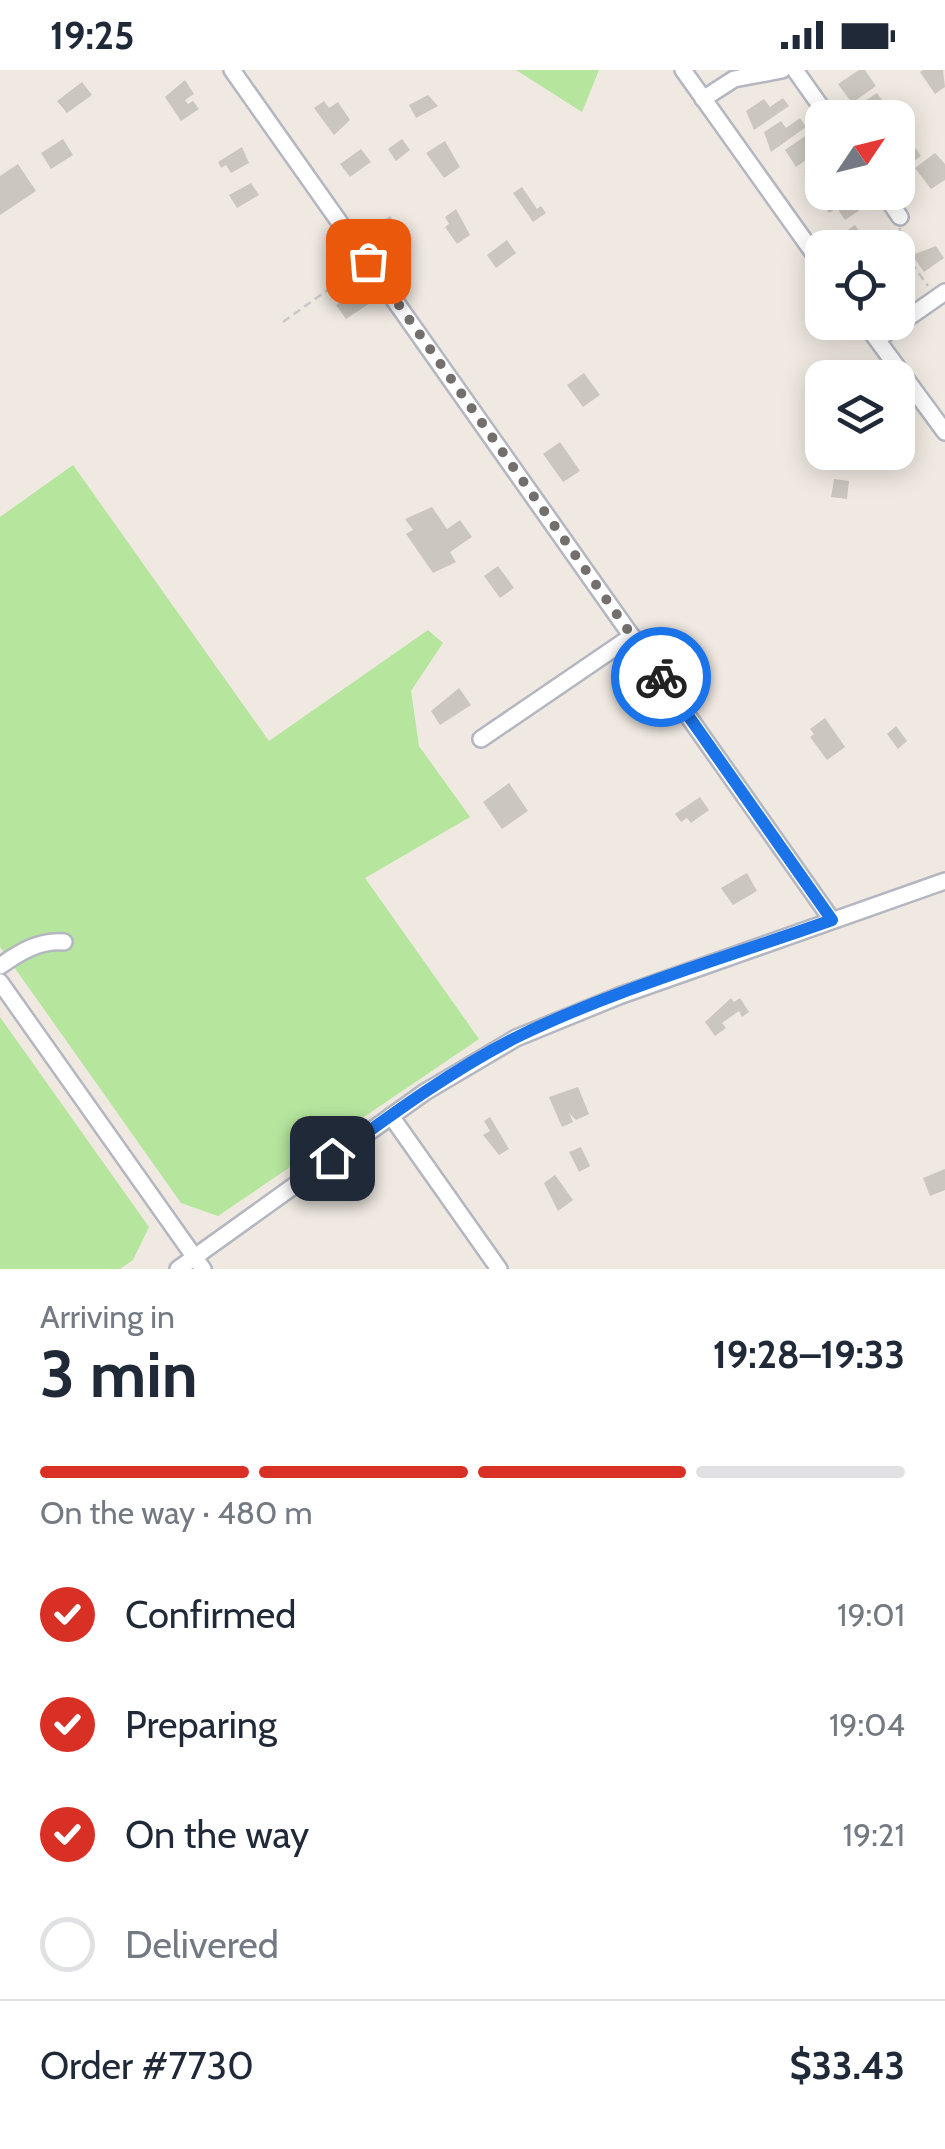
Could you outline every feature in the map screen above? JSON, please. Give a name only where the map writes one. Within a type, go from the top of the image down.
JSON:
[{"type":"street","points":[[232,70],[832,920]]},
{"type":"street","points":[[683,70],[805,241]]},
{"type":"street","points":[[703,99],[734,79],[782,70]]},
{"type":"street","points":[[795,70],[816,100]]},
{"type":"street","points":[[895,210],[900,217]]},
{"type":"street","points":[[915,313],[940,295]]},
{"type":"street","points":[[880,340],[945,432]]},
{"type":"street","points":[[482,739],[632,636]]},
{"type":"street","points":[[178,1269],[199,1263],[391,1116],[469,1064],[566,1016],[945,881]]},
{"type":"street","points":[[0,966],[20,952],[49,941],[64,942]]},
{"type":"street","points":[[0,982],[199,1263]]},
{"type":"street","points":[[391,1116],[499,1269]]},
{"type":"path","points":[[900,217],[898,244],[940,295]]},
{"type":"path","points":[[283,322],[368,261]]},
{"type":"green space","points":[[516,70],[599,70],[582,112]]},
{"type":"green space","points":[[73,465],[269,741],[428,630],[443,643],[411,691],[419,746],[470,817],[365,878],[479,1039],[218,1216],[181,1203],[0,947],[0,517]]},
{"type":"green space","points":[[0,1017],[149,1227],[133,1260],[120,1269],[0,1269]]},
{"type":"building","points":[[865,70],[876,86],[856,100],[850,100],[838,84]]},
{"type":"building","points":[[943,70],[945,87],[935,94],[920,72]]},
{"type":"building","points":[[185,80],[194,94],[185,100],[188,104],[193,101],[199,109],[181,121],[165,97]]},
{"type":"building","points":[[82,82],[92,95],[67,113],[57,101]]},
{"type":"building","points":[[428,95],[438,106],[416,118],[409,105]]},
{"type":"building","points":[[783,98],[789,106],[754,130],[746,111],[764,99],[770,107]]},
{"type":"building","points":[[324,101],[329,108],[338,102],[350,120],[334,135],[314,108]]},
{"type":"building","points":[[800,118],[805,126],[771,152],[764,132],[781,121],[786,128]]},
{"type":"building","points":[[805,136],[805,161],[796,167],[785,150]]},
{"type":"building","points":[[63,139],[73,155],[51,169],[41,153]]},
{"type":"building","points":[[402,139],[410,150],[396,161],[388,149]]},
{"type":"building","points":[[445,141],[460,167],[444,178],[426,153]]},
{"type":"building","points":[[242,147],[249,163],[231,173],[226,165],[221,168],[218,162]]},
{"type":"building","points":[[361,149],[371,162],[350,177],[340,164]]},
{"type":"building","points":[[935,153],[945,164],[945,180],[931,189],[915,168]]},
{"type":"building","points":[[18,164],[36,191],[0,215],[0,176]]},
{"type":"building","points":[[251,183],[259,195],[237,208],[229,195]]},
{"type":"building","points":[[522,187],[537,209],[541,206],[546,213],[533,222],[513,193]]},
{"type":"building","points":[[456,209],[470,235],[457,244],[445,227],[449,224],[445,217]]},
{"type":"building","points":[[838,210],[860,210],[845,220]]},
{"type":"building","points":[[390,216],[401,232],[390,240],[378,224]]},
{"type":"building","points":[[507,240],[516,253],[496,268],[487,255]]},
{"type":"building","points":[[936,246],[944,258],[924,272],[915,254]]},
{"type":"building","points":[[360,289],[370,303],[346,319],[336,305]]},
{"type":"building","points":[[584,373],[600,395],[583,407],[567,385]]},
{"type":"building","points":[[560,442],[580,471],[563,482],[543,454]]},
{"type":"building","points":[[834,479],[849,481],[847,499],[831,497]]},
{"type":"building","points":[[432,507],[447,529],[460,520],[472,537],[450,552],[456,562],[433,573],[406,534],[413,530],[405,519]]},
{"type":"building","points":[[498,566],[514,588],[500,598],[484,576]]},
{"type":"building","points":[[459,688],[471,705],[440,725],[431,711]]},
{"type":"building","points":[[825,718],[845,747],[827,760],[810,737],[814,734],[810,729]]},
{"type":"building","points":[[896,726],[907,741],[898,749],[887,734]]},
{"type":"building","points":[[509,783],[528,811],[502,829],[483,802]]},
{"type":"building","points":[[700,797],[709,810],[691,823],[687,818],[681,822],[675,814]]},
{"type":"building","points":[[747,873],[757,891],[733,905],[721,888]]},
{"type":"building","points":[[731,998],[734,1002],[740,998],[749,1012],[742,1017],[739,1011],[722,1023],[726,1028],[715,1036],[705,1022]]},
{"type":"building","points":[[578,1087],[589,1114],[576,1120],[569,1113],[573,1122],[562,1127],[549,1097]]},
{"type":"building","points":[[490,1117],[509,1149],[499,1155],[483,1135],[490,1131],[484,1121]]},
{"type":"building","points":[[581,1147],[590,1166],[579,1172],[569,1152]]},
{"type":"building","points":[[945,1169],[945,1190],[930,1196],[923,1178]]},
{"type":"building","points":[[555,1175],[573,1200],[558,1211],[544,1183]]},
{"type":"way so far","points":[[368,261],[661,677]]},
{"type":"route","points":[[332,1158],[426,1092],[516,1038],[566,1016],[832,920],[661,677]]}]
